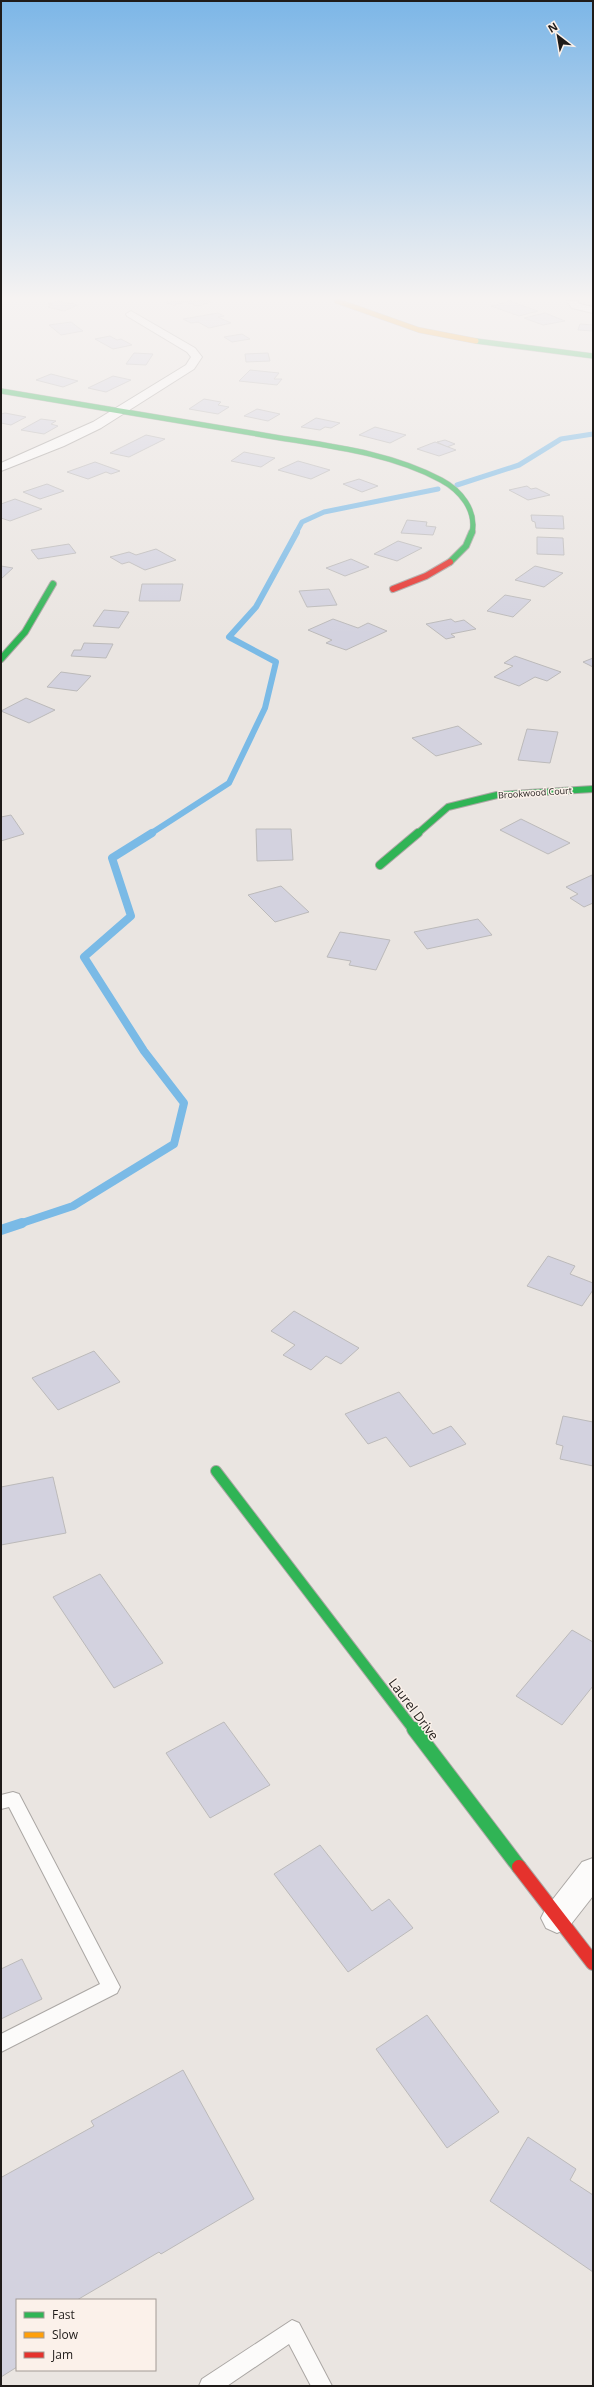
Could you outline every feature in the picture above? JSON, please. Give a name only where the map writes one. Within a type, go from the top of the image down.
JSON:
[{"type":"street","points":[[1,467],[60,444],[117,412]]},
{"type":"street","points":[[128,412],[376,455],[409,465],[444,482],[465,500],[470,512],[473,524],[467,546],[455,558],[435,570],[393,589]]},
{"type":"street","points":[[1,658],[16,646],[30,627],[53,584]]},
{"type":"street","name":"Brookwood Court","points":[[380,865],[448,808],[496,795],[593,789]]},
{"type":"street","name":"Laurel Drive","points":[[216,1471],[557,1918],[593,1963]]},
{"type":"street","points":[[557,1918],[593,1872]]},
{"type":"lane","points":[[1,1802],[13,1799],[111,1987],[1,2043]]},
{"type":"lane","points":[[209,2386],[292,2330],[322,2386]]},
{"type":"building","points":[[251,412],[280,414],[268,421],[244,416]]},
{"type":"building","points":[[5,413],[26,417],[11,425],[1,423],[1,414]]},
{"type":"building","points":[[316,418],[340,423],[331,428],[325,427],[320,430],[301,427]]},
{"type":"building","points":[[41,419],[56,421],[51,424],[58,426],[44,434],[21,430]]},
{"type":"building","points":[[375,427],[406,435],[390,443],[359,435]]},
{"type":"building","points":[[146,435],[165,439],[129,457],[110,453]]},
{"type":"building","points":[[445,440],[455,444],[447,447],[437,442]]},
{"type":"building","points":[[435,442],[456,450],[439,456],[417,449]]},
{"type":"building","points":[[244,452],[275,458],[261,467],[231,461]]},
{"type":"building","points":[[298,461],[330,470],[311,479],[278,470]]},
{"type":"building","points":[[95,462],[120,471],[111,474],[106,472],[88,479],[67,472]]},
{"type":"building","points":[[359,479],[378,486],[362,492],[343,484]]},
{"type":"building","points":[[47,484],[64,491],[40,499],[23,492]]},
{"type":"building","points":[[527,486],[531,489],[536,488],[550,495],[528,500],[509,490]]},
{"type":"building","points":[[15,499],[42,509],[10,521],[1,518],[1,504]]},
{"type":"building","points":[[531,515],[563,516],[564,529],[536,528],[535,522],[532,521]]},
{"type":"building","points":[[407,520],[427,522],[426,526],[436,527],[433,535],[401,533]]},
{"type":"building","points":[[537,537],[563,538],[564,555],[537,554]]},
{"type":"building","points":[[398,541],[422,548],[397,561],[374,554]]},
{"type":"building","points":[[69,544],[76,553],[38,559],[31,550]]},
{"type":"building","points":[[156,549],[176,560],[145,570],[129,562],[122,564],[110,557],[129,552],[136,555]]},
{"type":"building","points":[[351,559],[369,567],[345,576],[326,568]]},
{"type":"building","points":[[1,566],[13,568],[1,579]]},
{"type":"building","points":[[535,566],[563,573],[544,587],[515,580]]},
{"type":"building","points":[[142,584],[183,584],[180,601],[139,601]]},
{"type":"building","points":[[329,589],[337,605],[307,607],[299,591]]},
{"type":"building","points":[[505,595],[531,600],[513,617],[487,611]]},
{"type":"building","points":[[104,610],[129,612],[119,628],[93,626]]},
{"type":"building","points":[[333,619],[358,628],[368,623],[387,631],[346,650],[326,643],[332,640],[308,630]]},
{"type":"building","points":[[451,619],[455,622],[464,620],[476,629],[451,634],[455,637],[446,639],[426,624]]},
{"type":"building","points":[[84,643],[113,644],[106,658],[71,656],[74,650],[81,650]]},
{"type":"building","points":[[515,656],[561,672],[547,681],[535,677],[519,686],[494,677],[513,666],[504,663]]},
{"type":"building","points":[[593,658],[593,667],[583,662]]},
{"type":"building","points":[[61,672],[91,676],[77,691],[47,687]]},
{"type":"building","points":[[26,698],[55,710],[29,723],[1,711]]},
{"type":"building","points":[[458,726],[482,744],[436,756],[412,738]]},
{"type":"building","points":[[527,729],[558,732],[550,763],[518,760]]},
{"type":"building","points":[[11,815],[24,834],[1,841],[1,817]]},
{"type":"building","points":[[521,819],[570,843],[548,854],[500,830]]},
{"type":"building","points":[[256,829],[291,829],[293,860],[257,861]]},
{"type":"building","points":[[592,875],[593,903],[584,907],[570,898],[578,894],[566,887]]},
{"type":"building","points":[[281,886],[309,912],[275,922],[248,895]]},
{"type":"building","points":[[478,919],[492,935],[427,949],[414,932]]},
{"type":"building","points":[[340,932],[390,940],[376,970],[349,965],[351,961],[327,957]]},
{"type":"building","points":[[548,1256],[575,1266],[570,1274],[593,1283],[593,1290],[582,1306],[527,1286]]},
{"type":"building","points":[[294,1311],[359,1348],[341,1364],[326,1356],[311,1370],[283,1355],[295,1345],[271,1331]]},
{"type":"building","points":[[94,1351],[120,1382],[58,1410],[32,1378]]},
{"type":"building","points":[[399,1392],[433,1434],[451,1426],[466,1444],[410,1467],[386,1437],[368,1444],[345,1414]]},
{"type":"building","points":[[563,1416],[593,1422],[593,1466],[560,1459],[563,1446],[556,1444]]},
{"type":"building","points":[[53,1477],[66,1533],[1,1545],[1,1487]]},
{"type":"building","points":[[100,1574],[163,1663],[114,1688],[53,1597]]},
{"type":"building","points":[[572,1630],[593,1642],[593,1686],[562,1725],[516,1696]]},
{"type":"building","points":[[224,1722],[270,1785],[210,1818],[166,1753]]},
{"type":"building","points":[[320,1845],[372,1911],[389,1899],[413,1928],[348,1972],[274,1874]]},
{"type":"building","points":[[22,1959],[42,1999],[1,2019],[1,1969]]},
{"type":"building","points":[[427,2015],[499,2112],[447,2148],[376,2049]]},
{"type":"building","points":[[183,2070],[254,2199],[161,2254],[159,2252],[79,2299],[16,2299],[16,2368],[1,2377],[1,2174],[2,2177],[94,2126],[91,2121]]},
{"type":"building","points":[[528,2137],[576,2169],[570,2180],[593,2195],[593,2272],[490,2201]]},
{"type":"waterway","points":[[457,485],[519,465],[561,439],[593,434]]},
{"type":"waterway","points":[[296,533],[302,522],[324,512],[438,489]]},
{"type":"waterway","points":[[150,834],[229,783],[265,708],[276,662],[229,637],[256,607],[297,532]]},
{"type":"waterway","points":[[1,1230],[73,1206],[174,1144],[184,1103],[144,1051],[84,957],[131,916],[112,858],[152,833]]},
{"type":"traffic: fast","points":[[128,412],[344,449],[380,457],[423,471],[443,481],[459,493],[470,507],[473,524],[471,536],[463,551],[450,562]]},
{"type":"traffic: fast","points":[[1,659],[25,632],[53,584]]},
{"type":"traffic: fast","points":[[380,865],[448,807],[497,795],[593,789]]},
{"type":"traffic: fast","points":[[216,1471],[519,1867]]},
{"type":"traffic: jam","points":[[393,589],[426,576],[450,562]]},
{"type":"traffic: jam","points":[[519,1867],[593,1963]]}]
